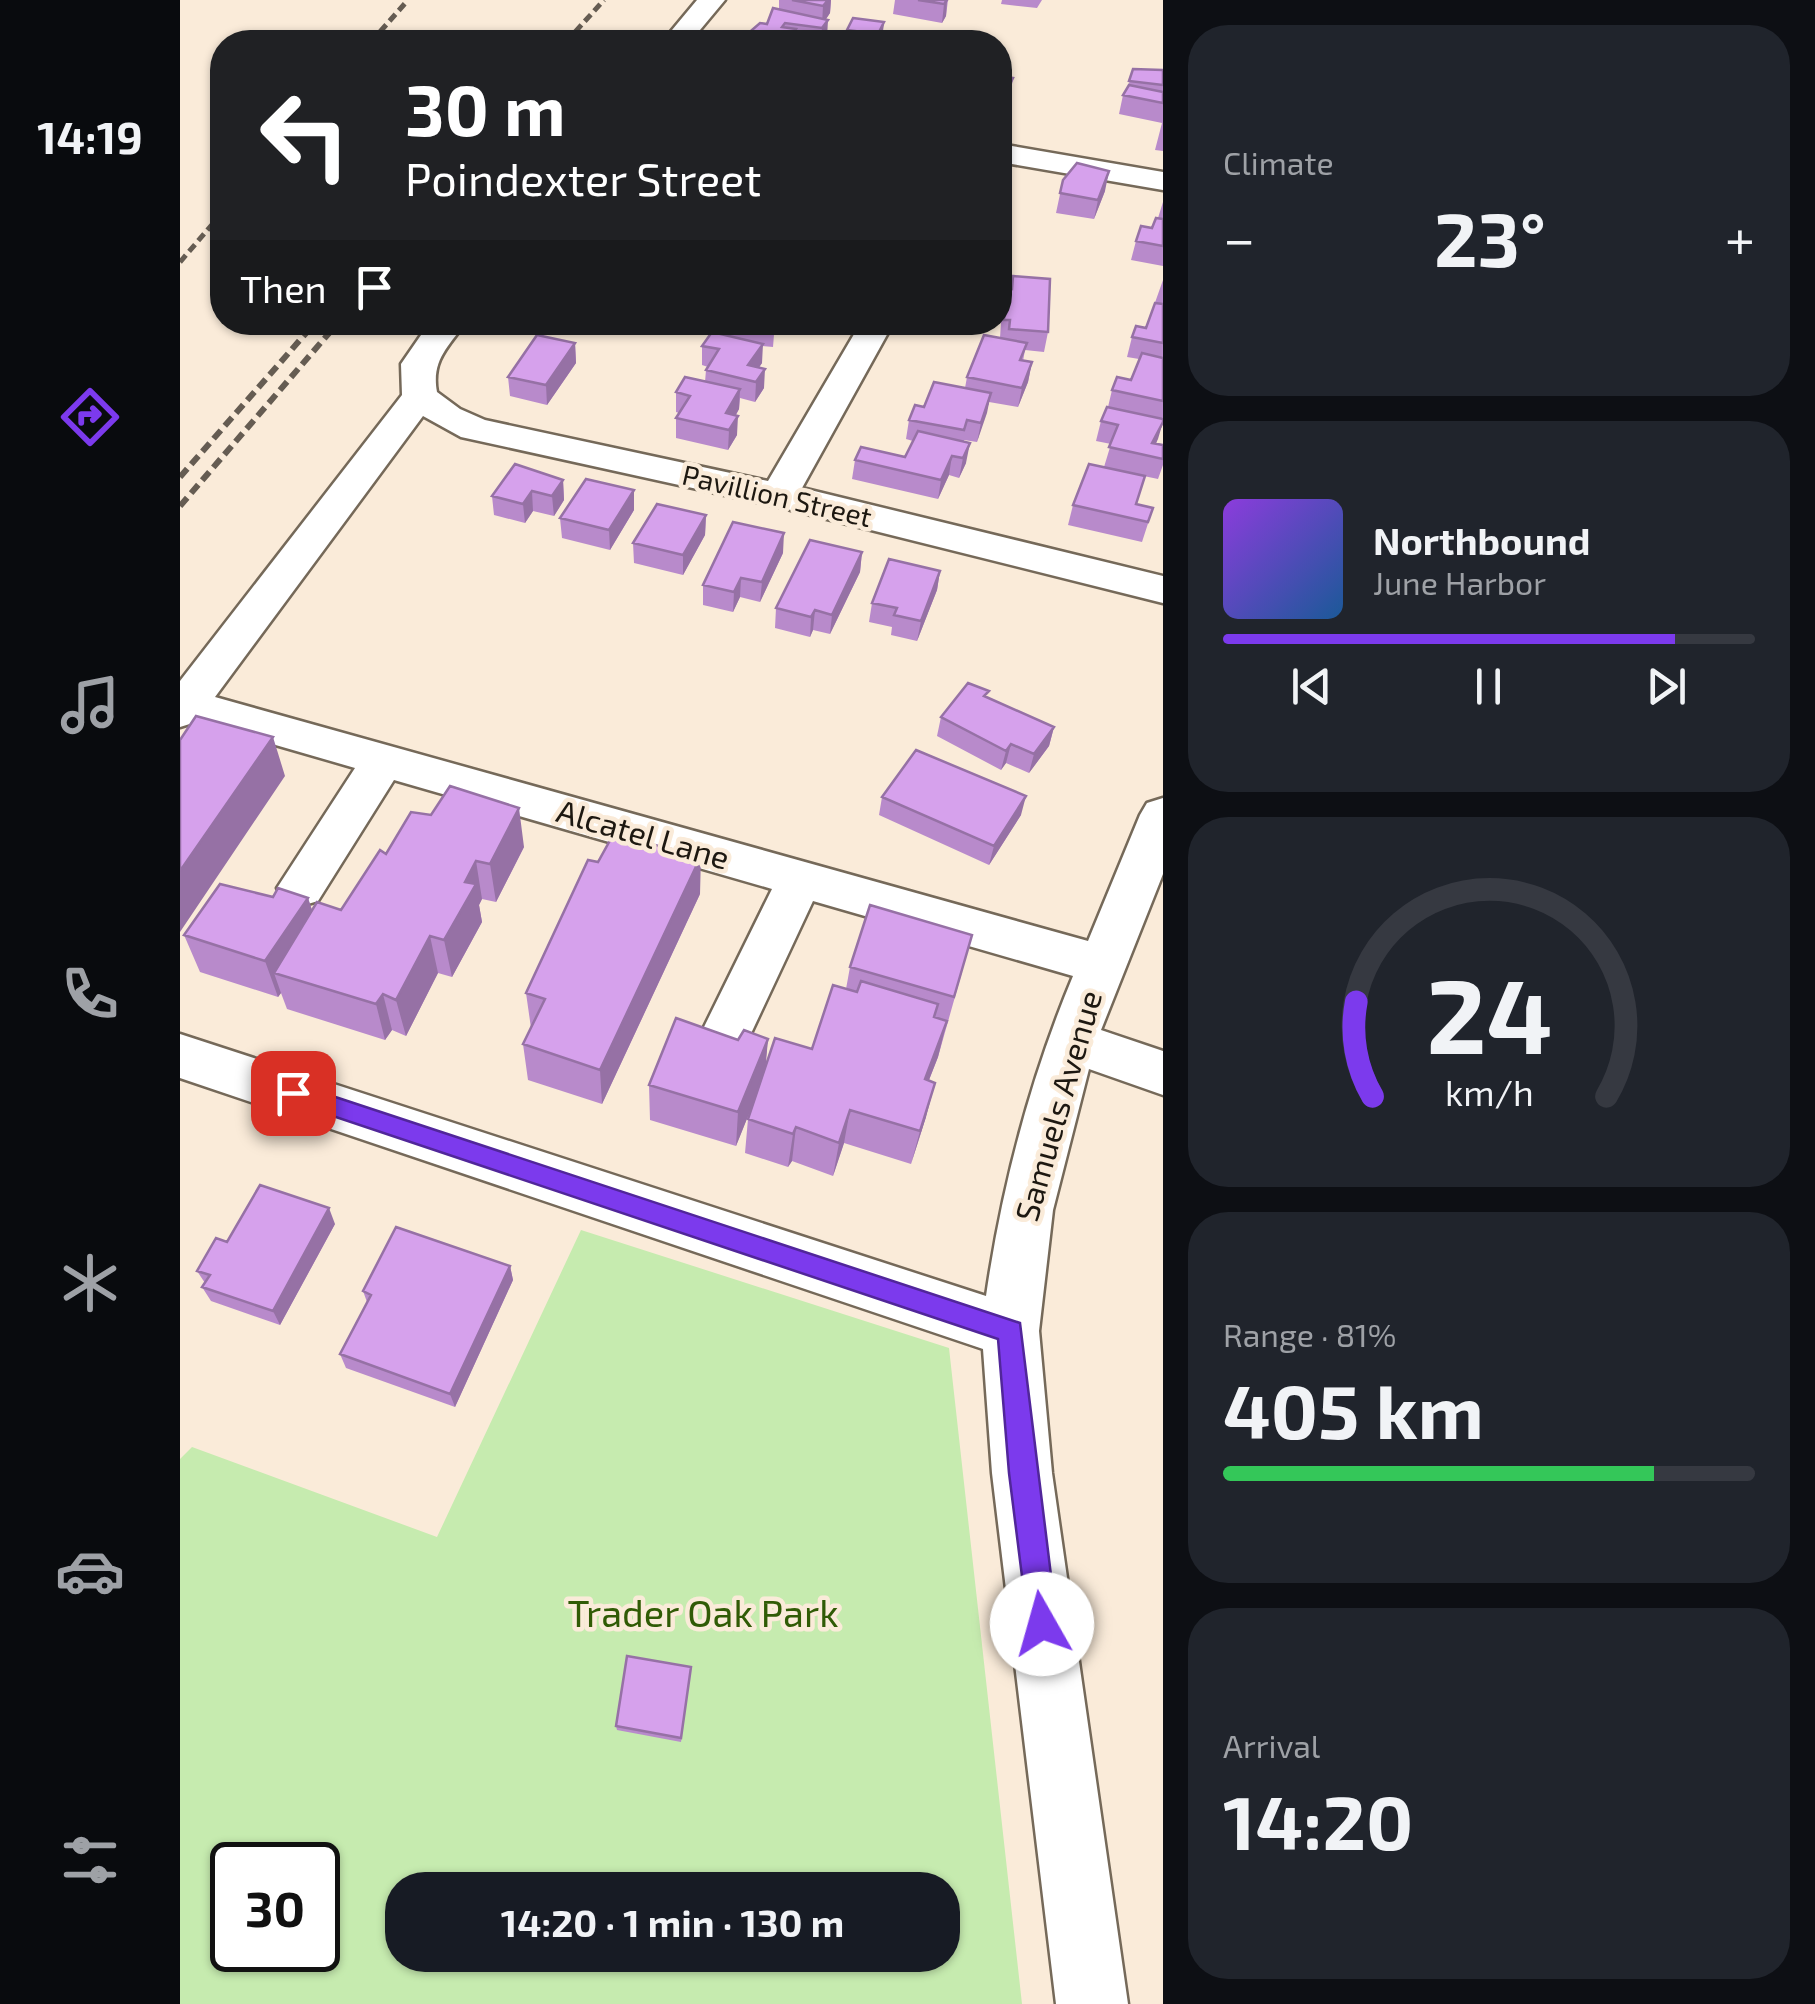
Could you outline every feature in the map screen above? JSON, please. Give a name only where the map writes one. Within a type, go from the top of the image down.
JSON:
[{"type":"street","points":[[686,30],[711,0]]},
{"type":"street","points":[[1012,155],[1162,180]]},
{"type":"street","points":[[183,708],[417,385],[418,360],[438,335]]},
{"type":"street","points":[[780,495],[870,335]]},
{"type":"street","name":"Pavillion Street","points":[[417,385],[447,417],[474,429],[780,495],[1162,590]]},
{"type":"street","name":"Alcatel Lane","points":[[183,708],[1100,964]]},
{"type":"street","points":[[300,888],[383,761]]},
{"type":"street","name":"Samuels Avenue","points":[[1092,2004],[1022,1473],[1010,1331],[1026,1210],[1071,1041],[1162,814]]},
{"type":"street","points":[[728,1028],[800,879]]},
{"type":"street","points":[[1071,1041],[1162,1074]]},
{"type":"street","points":[[180,1056],[1010,1331]]},
{"type":"green space","name":"Trader Oak Park","points":[[581,1230],[949,1348],[1022,2004],[180,2004],[180,1459],[192,1447],[437,1537]]},
{"type":"building","points":[[792,0],[828,0],[823,6]]},
{"type":"building","points":[[773,8],[828,20],[822,28],[785,23],[782,27],[796,29],[752,30],[760,23],[767,24]]},
{"type":"building","points":[[853,18],[884,22],[880,30],[847,30]]},
{"type":"building","points":[[1133,69],[1163,70],[1163,85],[1129,81]]},
{"type":"building","points":[[1129,85],[1163,92],[1163,103],[1123,95]]},
{"type":"building","points":[[1077,163],[1109,171],[1098,200],[1060,193],[1063,180]]},
{"type":"building","points":[[1156,218],[1163,219],[1163,246],[1136,241],[1141,226],[1152,228]]},
{"type":"building","points":[[1013,276],[1050,279],[1048,332],[1012,329]]},
{"type":"building","points":[[1155,303],[1163,304],[1163,343],[1132,337],[1136,326],[1146,328]]},
{"type":"building","points":[[537,335],[575,343],[546,385],[508,377]]},
{"type":"building","points":[[710,335],[763,344],[748,365],[765,369],[756,382],[706,370],[719,349],[702,346]]},
{"type":"building","points":[[984,335],[1027,343],[1020,360],[1032,362],[1022,388],[967,377]]},
{"type":"building","points":[[1142,353],[1163,358],[1163,401],[1112,390],[1117,377],[1131,380]]},
{"type":"building","points":[[685,377],[740,389],[726,413],[738,416],[729,430],[676,418],[690,396],[676,392]]},
{"type":"building","points":[[934,382],[991,393],[981,423],[967,420],[964,430],[909,420],[915,405],[924,407]]},
{"type":"building","points":[[1107,407],[1163,419],[1152,443],[1163,445],[1163,459],[1109,447],[1118,425],[1101,421]]},
{"type":"building","points":[[918,431],[970,443],[963,458],[952,456],[941,480],[855,460],[861,447],[905,457]]},
{"type":"building","points":[[515,464],[563,480],[552,496],[532,491],[523,504],[492,496]]},
{"type":"building","points":[[1089,464],[1145,476],[1136,504],[1153,508],[1148,522],[1073,505]]},
{"type":"building","points":[[586,479],[634,490],[609,530],[560,518]]},
{"type":"building","points":[[657,504],[706,515],[683,555],[633,543]]},
{"type":"building","points":[[733,522],[784,533],[762,582],[741,578],[734,592],[703,585]]},
{"type":"building","points":[[810,540],[862,552],[832,615],[815,610],[811,617],[776,608]]},
{"type":"building","points":[[889,559],[940,571],[921,621],[894,615],[897,608],[872,603]]},
{"type":"building","points":[[968,683],[989,691],[984,696],[1054,727],[1034,754],[1011,744],[1006,751],[941,717]]},
{"type":"building","points":[[196,716],[273,737],[180,871],[180,740]]},
{"type":"building","points":[[916,750],[1026,796],[994,846],[882,797]]},
{"type":"building","points":[[450,786],[519,808],[490,864],[476,861],[465,882],[476,884],[444,940],[430,936],[396,1000],[383,994],[376,1004],[274,973],[317,902],[341,910],[380,850],[386,854],[411,812],[431,815]]},
{"type":"building","points":[[613,835],[701,856],[600,1070],[523,1044],[545,999],[526,993],[588,860],[598,862]]},
{"type":"building","points":[[220,884],[273,897],[278,888],[308,898],[265,961],[184,935]]},
{"type":"building","points":[[870,905],[972,935],[954,997],[850,967]]},
{"type":"building","points":[[861,981],[938,1004],[934,1017],[947,1021],[925,1079],[935,1083],[920,1131],[850,1110],[839,1143],[796,1127],[793,1134],[748,1119],[775,1038],[812,1049],[833,985],[857,992]]},
{"type":"building","points":[[676,1018],[738,1040],[744,1030],[768,1039],[738,1112],[649,1085]]},
{"type":"building","points":[[260,1185],[329,1208],[273,1311],[202,1287],[210,1275],[197,1271],[216,1238],[227,1242]]},
{"type":"building","points":[[396,1227],[510,1266],[450,1394],[340,1354],[371,1295],[363,1291]]},
{"type":"building","points":[[627,1656],[691,1667],[681,1738],[616,1726]]},
{"type":"railway","points":[[382,30],[408,0]]},
{"type":"railway","points":[[577,30],[604,0]]},
{"type":"railway","points":[[180,262],[210,227]]},
{"type":"railway","points":[[180,477],[304,335]]},
{"type":"railway","points":[[180,506],[327,335]]},
{"type":"route","points":[[293,1093],[1010,1331],[1022,1473],[1042,1624]]}]
